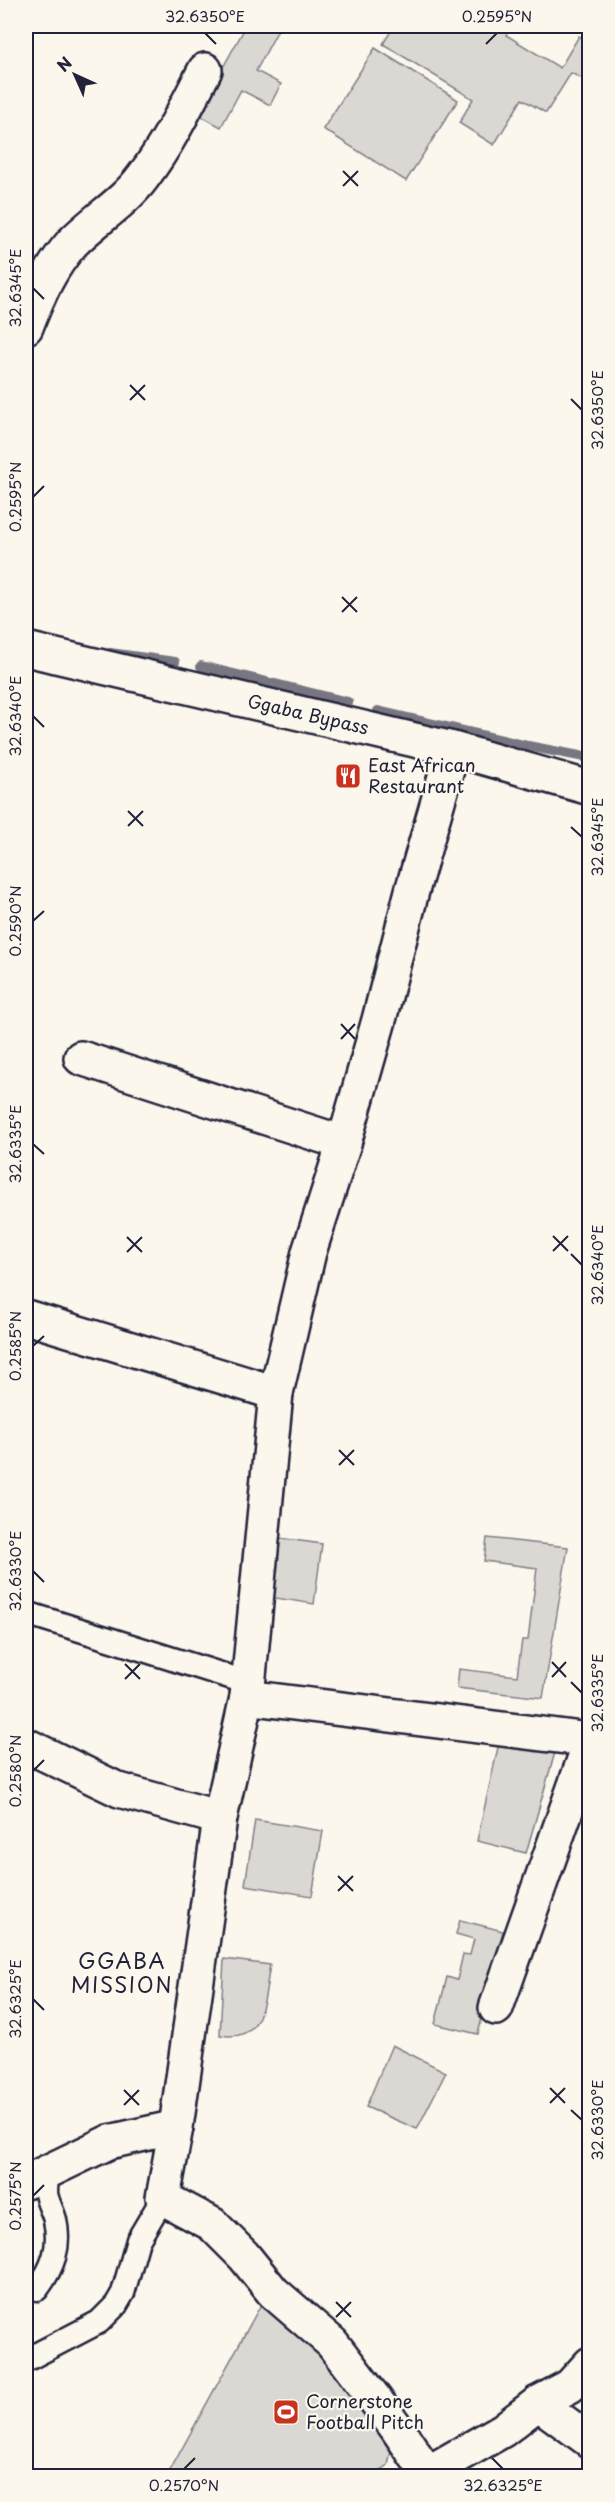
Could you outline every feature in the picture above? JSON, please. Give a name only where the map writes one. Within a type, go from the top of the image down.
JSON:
[{"type":"street","points":[[26,327],[43,282],[74,242],[142,179],[174,130],[205,70]]},
{"type":"street","name":"Ggaba Bypass","points":[[26,649],[453,749],[590,788]]},
{"type":"street","points":[[453,749],[344,1143],[309,1252],[276,1393],[248,1690],[220,1818],[176,2127],[163,2198],[212,2224],[244,2256],[273,2292],[332,2343],[396,2427],[425,2475],[503,2430],[538,2403],[570,2386],[590,2364]]},
{"type":"street","points":[[81,1058],[344,1143]]},
{"type":"street","points":[[26,1317],[276,1393]]},
{"type":"street","points":[[248,1690],[590,1741],[496,2008]]},
{"type":"street","points":[[26,1745],[119,1790],[220,1818]]},
{"type":"street","points":[[37,2176],[109,2142],[176,2127]]},
{"type":"street","points":[[538,2403],[590,2441]]},
{"type":"lane","points":[[26,1613],[248,1690]]},
{"type":"lane","points":[[37,2176],[55,2218],[58,2238],[55,2260],[37,2289]]},
{"type":"lane","points":[[26,2360],[99,2322],[116,2305],[123,2293],[138,2240],[163,2198]]},
{"type":"shaded area","points":[[246,26],[280,26],[256,71],[281,84],[270,105],[241,90],[221,127],[197,114]]},
{"type":"shaded area","points":[[394,26],[511,26],[506,35],[560,68],[579,36],[586,40],[589,35],[589,68],[583,79],[571,73],[546,113],[522,99],[494,145],[459,123],[473,99],[383,44]]},
{"type":"shaded area","points":[[375,48],[458,100],[406,181],[323,129]]},
{"type":"shaded area","points":[[279,1538],[322,1544],[314,1604],[269,1597]]},
{"type":"shaded area","points":[[487,1538],[568,1547],[543,1698],[457,1688],[459,1669],[517,1676],[522,1640],[528,1640],[537,1568],[484,1561]]},
{"type":"shaded area","points":[[501,1734],[558,1742],[526,1853],[477,1841]]},
{"type":"shaded area","points":[[255,1820],[323,1831],[312,1896],[245,1885]]},
{"type":"shaded area","points":[[460,1920],[503,1931],[478,2034],[435,2024],[447,1977],[457,1980],[463,1954],[470,1955],[474,1939],[456,1934]]},
{"type":"shaded area","points":[[224,1959],[270,1965],[260,2015],[246,2032],[235,2036],[220,2035]]},
{"type":"shaded area","points":[[392,2045],[446,2072],[417,2129],[366,2107]]},
{"type":"shaded area","name":"Cornerstone Football Pitch","points":[[264,2299],[347,2378],[392,2446],[388,2465],[375,2476],[167,2476]]},
{"type":"waterway","points":[[110,653],[175,662]]},
{"type":"waterway","points":[[201,666],[348,702]]},
{"type":"waterway","points":[[378,711],[590,758]]},
{"type":"place","name":"East African Restaurant","points":[[348,776]]},
{"type":"place","name":"Cornerstone Football Pitch","points":[[286,2412]]},
{"type":"district","name":"GGABA MISSION","points":[[122,1974]]}]
